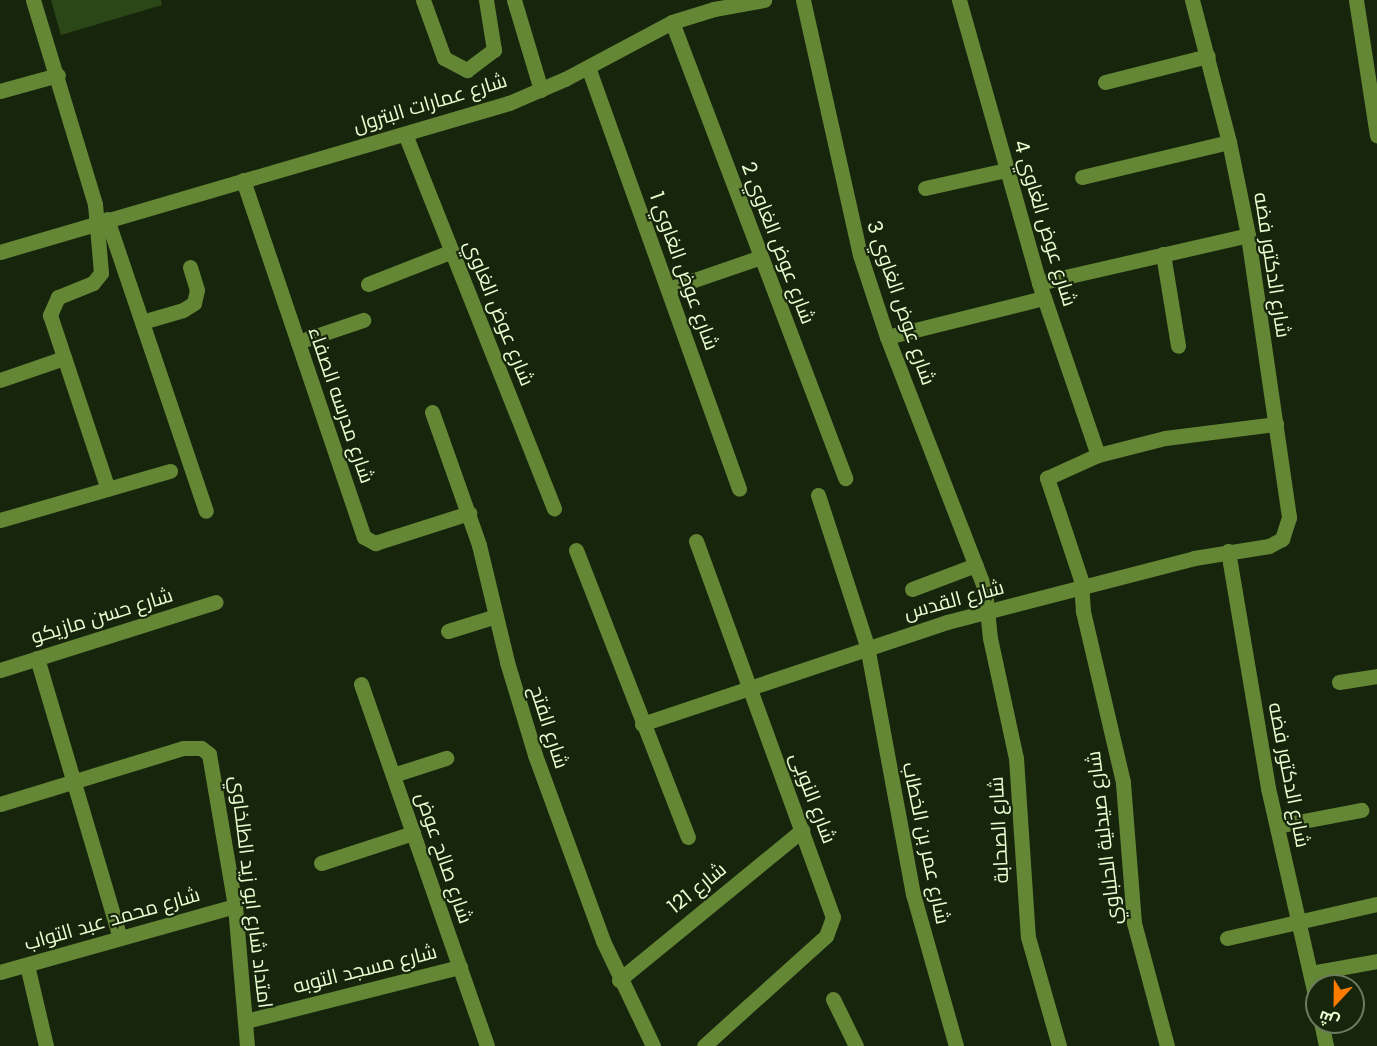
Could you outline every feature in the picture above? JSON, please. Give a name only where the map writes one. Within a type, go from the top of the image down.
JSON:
[{"type":"street","points":[[33,0],[102,221],[142,322],[206,511]]},
{"type":"street","points":[[423,0],[444,58],[467,70],[494,50],[486,0]]},
{"type":"street","points":[[514,0],[541,90]]},
{"type":"street","name":"شارع عمارات البترول","points":[[0,252],[405,134],[541,90],[672,22],[714,9],[764,0]]},
{"type":"street","name":"شارع عوض الغاوي 3","points":[[803,0],[849,213],[887,337],[985,590],[987,611]]},
{"type":"street","name":"شارع عوض الغاوي 4","points":[[959,0],[1042,290],[1098,455]]},
{"type":"street","name":"شارع الدكتور فضه","points":[[1192,0],[1229,142],[1248,235],[1289,517],[1282,539]]},
{"type":"street","points":[[1356,0],[1377,135]]},
{"type":"street","name":"شارع عوض الغاوي 2","points":[[672,22],[845,478]]},
{"type":"street","points":[[1106,82],[1208,56]]},
{"type":"street","name":"شارع عوض الغاوي 1","points":[[588,67],[739,489]]},
{"type":"street","points":[[0,91],[58,75]]},
{"type":"street","name":"شارع عوض الغاوي","points":[[405,134],[554,508]]},
{"type":"street","points":[[1082,177],[1229,142]]},
{"type":"street","points":[[925,188],[1006,170]]},
{"type":"street","name":"شارع مدرسه الصفاء","points":[[243,180],[364,537],[375,543],[469,513]]},
{"type":"street","points":[[102,221],[101,273],[93,283],[64,293],[51,308],[64,358],[108,489]]},
{"type":"street","points":[[887,337],[1163,254],[1248,235]]},
{"type":"street","points":[[368,284],[452,251]]},
{"type":"street","points":[[1163,254],[1178,346]]},
{"type":"street","points":[[668,289],[761,257]]},
{"type":"street","points":[[142,322],[190,308],[194,303],[197,290],[190,267]]},
{"type":"street","points":[[298,342],[363,320]]},
{"type":"street","points":[[0,380],[64,358]]},
{"type":"street","name":"شارع الفتح","points":[[432,412],[469,513],[535,754],[619,980],[653,1046]]},
{"type":"street","name":"شارع صيدلية الحلباوي","points":[[1167,1046],[1134,923],[1123,782],[1081,589],[1047,481],[1051,473],[1098,455],[1165,438],[1275,424]]},
{"type":"street","points":[[0,520],[170,471]]},
{"type":"street","name":"شارع عمر بن الخطاب","points":[[818,495],[867,646],[913,894],[956,1046]]},
{"type":"street","name":"شارع القدس","points":[[642,724],[867,646],[987,611],[1228,551],[1269,546],[1282,539]]},
{"type":"street","name":"شارع النوبى","points":[[696,541],[831,907],[833,924],[826,936],[704,1046]]},
{"type":"street","points":[[576,550],[688,837]]},
{"type":"street","name":"شارع الدكتور فضه","points":[[1228,551],[1277,826],[1311,973]]},
{"type":"street","points":[[912,589],[976,565]]},
{"type":"street","name":"شارع حسن مازيكو","points":[[0,670],[216,602]]},
{"type":"street","name":"شارع الصحابة","points":[[987,611],[1016,758],[1028,937],[1059,1046]]},
{"type":"street","points":[[448,631],[496,616]]},
{"type":"street","points":[[37,658],[120,938]]},
{"type":"street","points":[[1340,682],[1377,676]]},
{"type":"street","name":"شارع صالح عوض","points":[[361,684],[487,1046]]},
{"type":"street","name":"امتداد شارع ابو زيد الطلخاوي","points":[[74,781],[183,748],[201,748],[213,762],[235,906],[247,1046]]},
{"type":"street","points":[[393,776],[446,758]]},
{"type":"street","points":[[0,804],[74,781]]},
{"type":"street","points":[[1277,826],[1362,810]]},
{"type":"street","name":"شارع 121","points":[[619,980],[802,830]]},
{"type":"street","points":[[321,863],[413,833]]},
{"type":"street","points":[[1227,938],[1377,904]]},
{"type":"street","name":"شارع محمد عبد التواب","points":[[0,972],[235,906]]},
{"type":"street","points":[[1311,973],[1377,961]]},
{"type":"street","points":[[27,965],[46,1046]]},
{"type":"street","name":"شارع مسجد التوبه","points":[[246,1021],[460,967]]},
{"type":"street","points":[[833,999],[856,1046]]},
{"type":"building","points":[[51,0],[161,0],[162,5],[61,35]]}]
